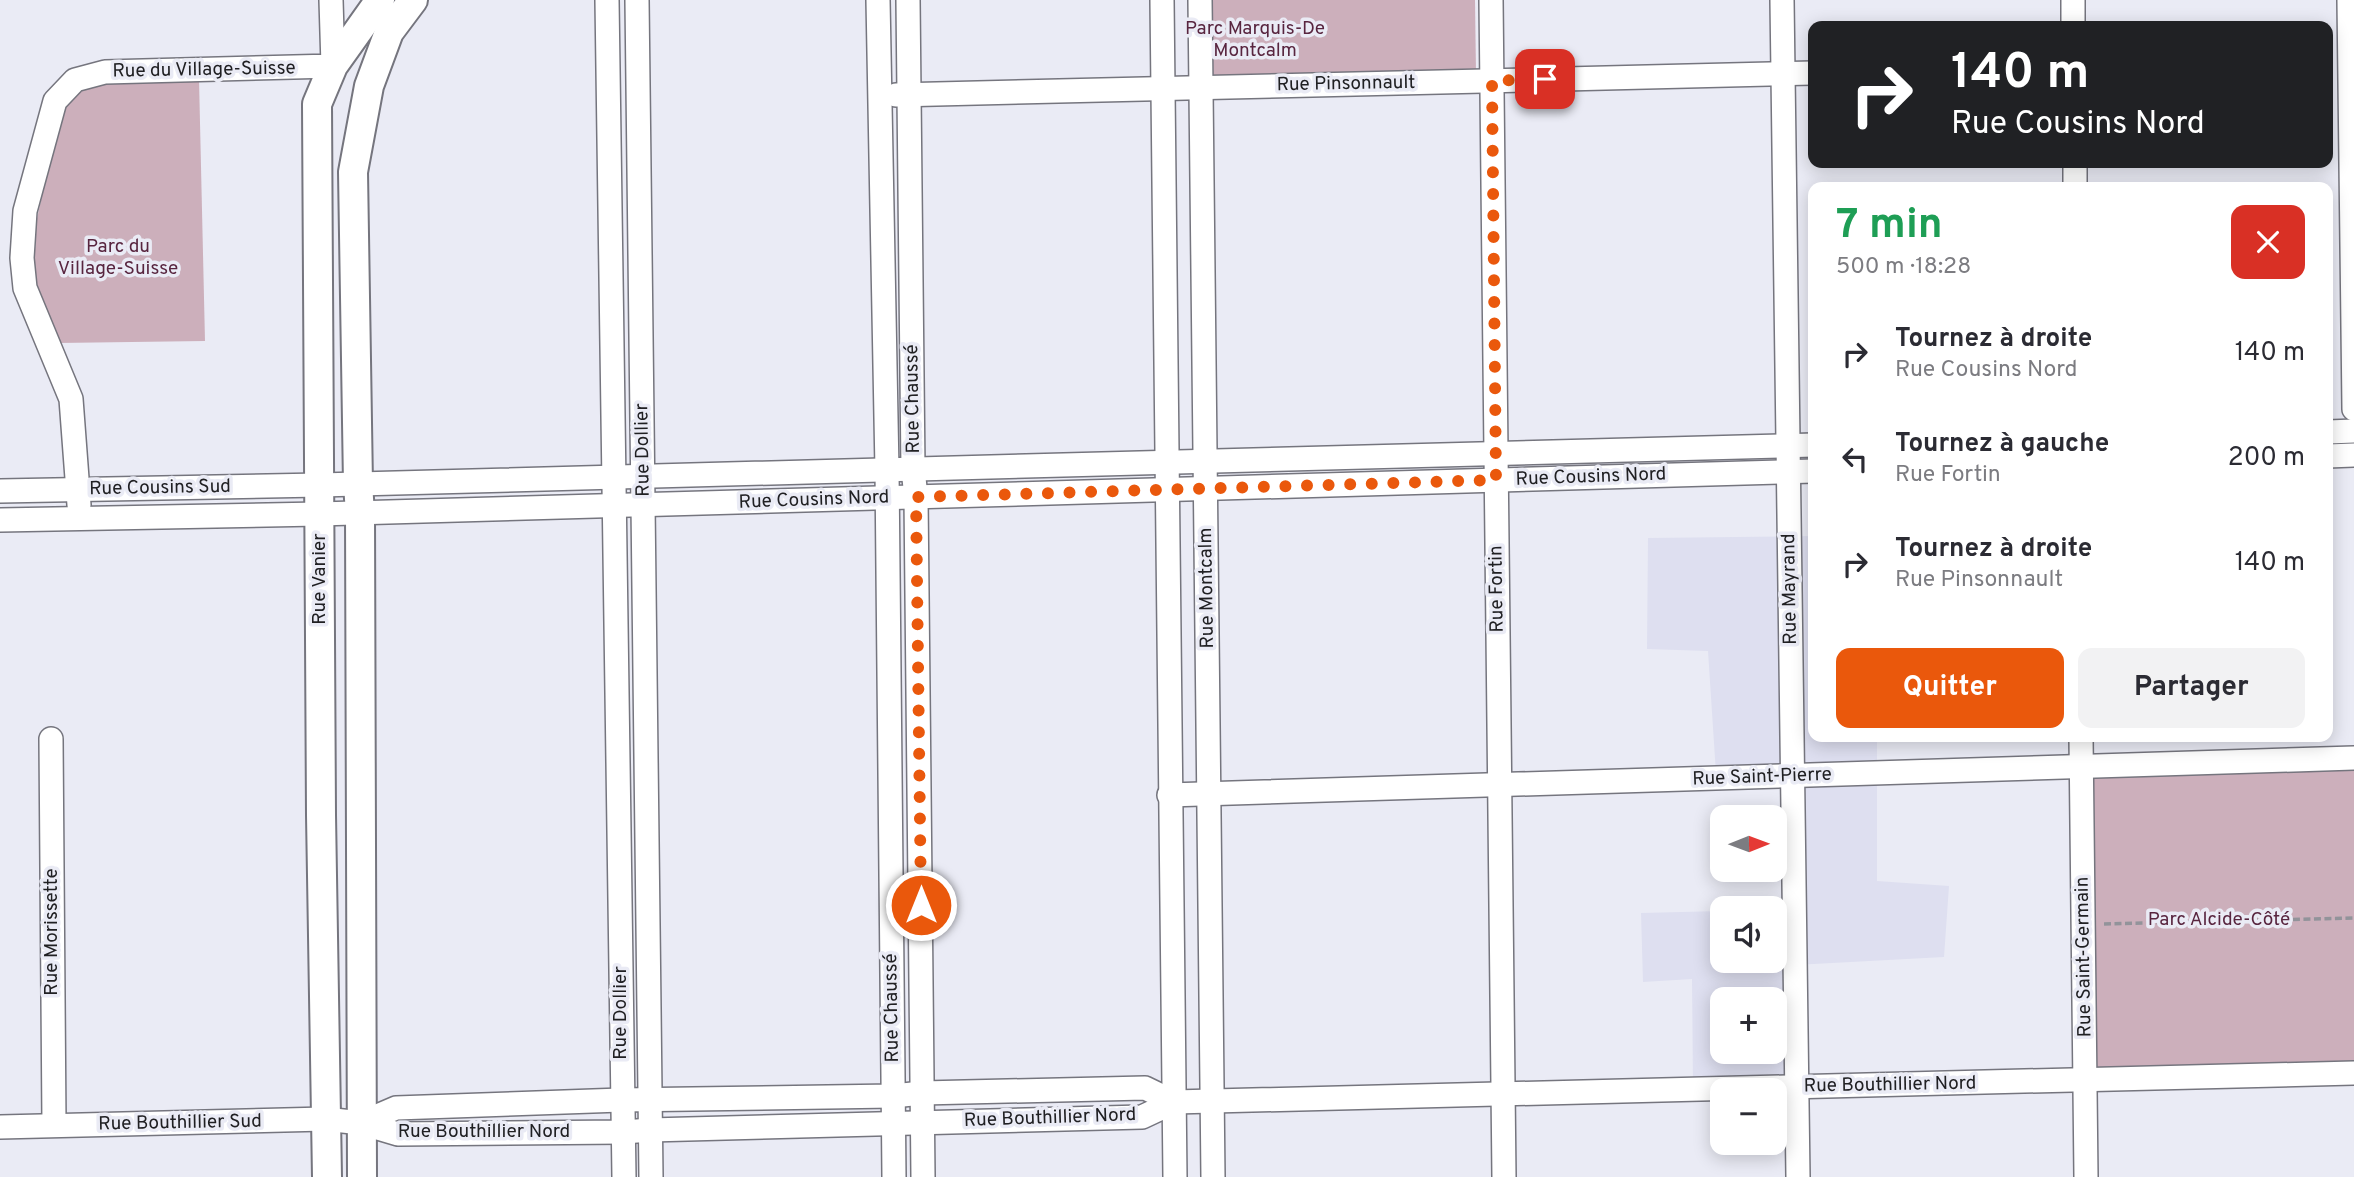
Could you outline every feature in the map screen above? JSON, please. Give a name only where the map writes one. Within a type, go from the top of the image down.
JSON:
[{"type":"street","points":[[331,0],[333,66],[369,86]]},
{"type":"street","name":"Rue Vanier","points":[[327,1177],[321,815],[317,104],[333,66],[380,0]]},
{"type":"street","points":[[362,1177],[360,513],[353,172],[369,86],[389,32],[413,0]]},
{"type":"street","name":"Rue Dollier","points":[[607,0],[624,1177]]},
{"type":"street","name":"Rue Dollier","points":[[636,0],[651,1177]]},
{"type":"street","name":"Rue Chaussé","points":[[878,0],[887,470],[894,1177]]},
{"type":"street","name":"Rue Chaussé","points":[[908,0],[923,1177]]},
{"type":"street","name":"Rue Montcalm","points":[[1162,0],[1175,1177]]},
{"type":"street","name":"Rue Montcalm","points":[[1199,0],[1213,1177]]},
{"type":"street","name":"Rue Fortin","points":[[1491,0],[1504,1177]]},
{"type":"street","name":"Rue Mayrand","points":[[1782,0],[1798,1177]]},
{"type":"street","points":[[2073,0],[2073,21]]},
{"type":"street","points":[[2349,0],[2344,54],[2354,409]]},
{"type":"street","name":"Rue du Village-Suisse","points":[[79,518],[71,399],[25,288],[22,258],[25,211],[55,101],[75,80],[105,72],[333,66]]},
{"type":"street","name":"Rue Pinsonnault","points":[[880,95],[1808,73]]},
{"type":"street","points":[[609,93],[638,92]]},
{"type":"street","points":[[2333,432],[2354,431]]},
{"type":"street","name":"Rue Cousins Nord","points":[[320,485],[1808,445]]},
{"type":"street","points":[[2333,456],[2354,455]]},
{"type":"street","name":"Rue Cousins Nord","points":[[319,514],[1808,471]]},
{"type":"street","name":"Rue Cousins Sud","points":[[0,491],[320,485]]},
{"type":"street","name":"Rue Cousins Sud","points":[[0,520],[319,514]]},
{"type":"street","name":"Rue Morissette","points":[[51,739],[54,1125]]},
{"type":"street","name":"Rue Saint-Germain","points":[[2081,742],[2087,1177]]},
{"type":"street","name":"Rue Saint-Pierre","points":[[1169,795],[2354,758]]},
{"type":"street","points":[[889,797],[920,797]]},
{"type":"street","points":[[619,808],[646,808]]},
{"type":"street","points":[[321,815],[360,815]]},
{"type":"street","name":"Rue Bouthillier Nord","points":[[360,1122],[398,1134],[624,1132],[1142,1117],[1174,1102],[2354,1073]]},
{"type":"street","name":"Rue Bouthillier Nord","points":[[360,1122],[396,1108],[621,1100],[893,1096],[1144,1088],[1174,1102]]},
{"type":"street","name":"Rue Bouthillier Sud","points":[[0,1126],[325,1119],[360,1122]]},
{"type":"path","points":[[2084,925],[2354,918]]},
{"type":"shaded area","points":[[1808,536],[1808,742],[1877,742],[1877,881],[1949,886],[1944,957],[1795,965],[1797,1087],[1787,1087],[1787,1078],[1710,1078],[1710,1089],[1693,1089],[1692,979],[1643,982],[1641,913],[1710,911],[1710,973],[1787,973],[1787,909],[1802,908],[1792,776],[1717,789],[1708,651],[1647,649],[1648,538]]},
{"type":"green space","name":"Parc Marquis-De Montcalm","points":[[1207,0],[1475,0],[1476,74],[1209,81]]},
{"type":"green space","name":"Parc du Village-Suisse","points":[[199,79],[205,341],[58,343],[34,278],[36,223],[63,100],[103,81]]},
{"type":"green space","name":"Parc Alcide-Côté","points":[[2354,758],[2354,1073],[2085,1080],[2082,767]]},
{"type":"route","points":[[921,905],[916,497],[1496,480],[1492,81],[1545,79]]}]
